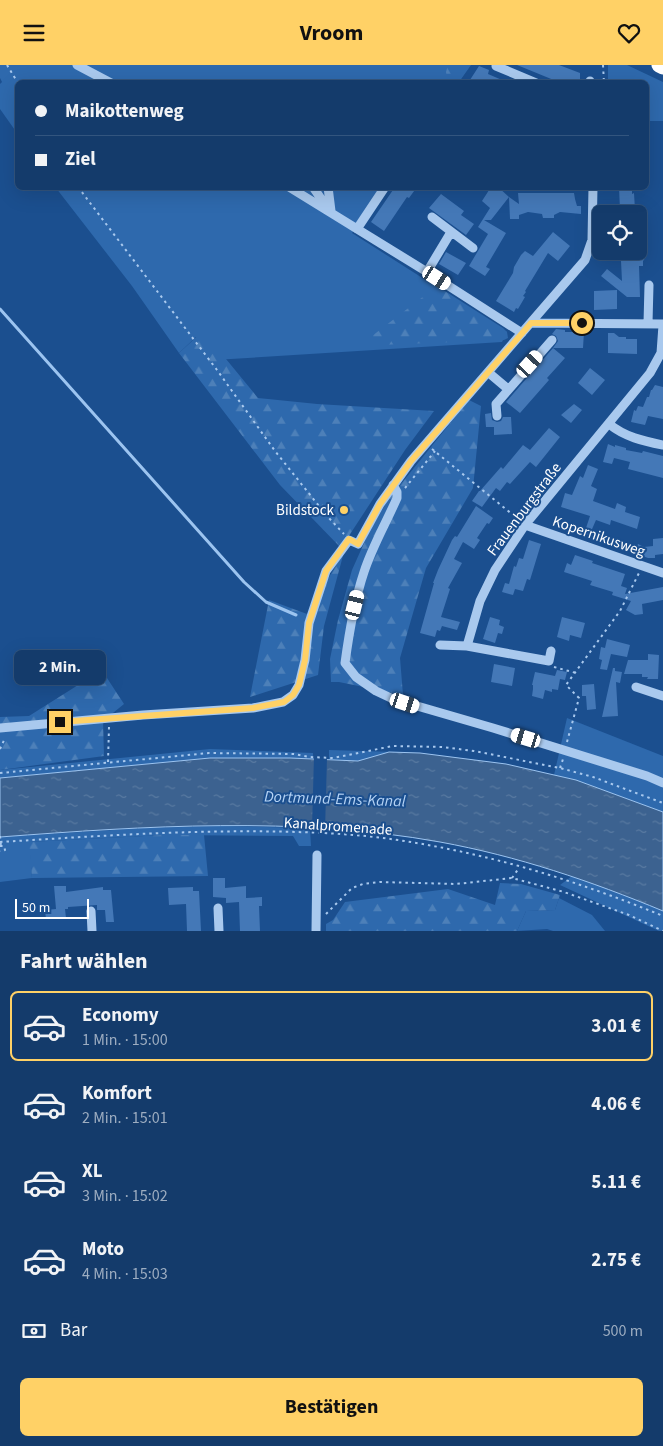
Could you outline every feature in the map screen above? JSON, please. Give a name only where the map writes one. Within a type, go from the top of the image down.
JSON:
[{"type":"highway","points":[[659,65],[663,67]]},
{"type":"street","points":[[77,65],[104,80]]},
{"type":"street","points":[[496,66],[529,80]]},
{"type":"street","points":[[294,190],[522,333]]},
{"type":"street","points":[[315,190],[331,214]]},
{"type":"street","points":[[328,190],[331,214]]},
{"type":"street","points":[[357,229],[383,190]]},
{"type":"street","points":[[3,728],[109,718],[253,708],[284,702],[293,695],[299,685],[305,660],[309,623],[326,571],[349,539],[358,544],[366,527],[393,485],[426,444],[585,260],[594,229],[593,190]]},
{"type":"street","points":[[432,217],[473,248]]},
{"type":"street","points":[[427,272],[451,232]]},
{"type":"street","points":[[648,323],[649,285]]},
{"type":"street","points":[[531,323],[663,324]]},
{"type":"street","name":"Frauenburgstraße","points":[[467,647],[480,601],[495,570],[525,525],[657,363],[662,348],[663,324]]},
{"type":"street","points":[[497,416],[496,404],[552,340]]},
{"type":"street","points":[[489,373],[508,389]]},
{"type":"street","points":[[609,424],[630,437],[663,445]]},
{"type":"street","points":[[393,485],[397,492],[397,498],[372,549],[363,573],[351,621],[345,663],[356,677],[376,691],[393,699],[565,750],[647,776],[663,783]]},
{"type":"street","name":"Kopernikusweg","points":[[525,525],[663,573]]},
{"type":"street","points":[[440,645],[467,647],[548,661],[551,651]]},
{"type":"street","points":[[636,687],[663,695]]},
{"type":"street","points":[[316,931],[317,855]]},
{"type":"street","points":[[218,908],[219,931]]},
{"type":"street","points":[[91,911],[92,931]]},
{"type":"path","points":[[8,65],[16,80]]},
{"type":"path","points":[[603,65],[604,80]]},
{"type":"path","points":[[80,190],[275,451],[327,516],[349,539]]},
{"type":"path","points":[[426,444],[525,525]]},
{"type":"path","points":[[397,498],[435,451]]},
{"type":"path","points":[[565,750],[579,698],[566,685],[620,611],[642,566]]},
{"type":"path","points":[[548,661],[555,668],[576,673]]},
{"type":"path","points":[[108,762],[109,718]]},
{"type":"path","points":[[0,749],[5,738],[3,728]]},
{"type":"path","points":[[0,773],[209,753],[294,754],[333,758],[393,746],[442,747],[474,751],[560,768],[593,777],[663,803]]},
{"type":"path","name":"Kanalpromenade","points":[[0,842],[183,833],[342,835],[407,842],[483,857],[562,879],[663,916]]},
{"type":"path","points":[[0,836],[0,846],[4,846],[5,850],[0,851]]},
{"type":"path","points":[[512,878],[519,867]]},
{"type":"path","points":[[316,917],[330,912],[352,888],[363,884],[380,882],[456,884],[512,878],[564,892],[630,915],[663,931]]},
{"type":"green space","points":[[0,65],[470,65],[460,80],[15,80],[15,130],[0,109],[0,84],[2,82],[0,78]]},
{"type":"green space","points":[[448,65],[471,65],[460,80],[447,80],[446,72]]},
{"type":"green space","points":[[608,65],[627,65],[663,82],[663,121],[649,121],[649,80],[608,80]]},
{"type":"green space","points":[[58,190],[383,190],[352,233],[507,332],[502,342],[214,360],[196,337],[179,353],[132,286]]},
{"type":"green space","points":[[437,286],[503,328],[507,332],[508,338],[504,340],[378,345],[372,336]]},
{"type":"green space","points":[[203,331],[258,398],[317,404],[434,411],[405,450],[341,548],[280,485],[179,353]]},
{"type":"green space","points":[[469,400],[481,406],[473,488],[426,568],[400,658],[403,695],[331,682],[330,659],[338,620],[352,570],[369,532],[388,500]]},
{"type":"green space","points":[[344,552],[324,626],[318,675],[250,697],[269,600],[307,614]]},
{"type":"green space","points":[[99,674],[107,678],[124,704],[103,721],[104,756],[0,770],[0,717],[29,716],[94,675]]},
{"type":"green space","points":[[567,718],[663,756],[663,812],[576,780],[554,775]]},
{"type":"green space","points":[[210,749],[313,753],[313,759],[210,758],[0,778],[0,770]]},
{"type":"green space","points":[[329,750],[396,752],[365,760],[347,761],[329,760]]},
{"type":"green space","points":[[219,826],[310,828],[311,846],[299,846],[293,836],[164,835],[30,842],[32,878],[0,882],[0,837],[145,828]]},
{"type":"green space","points":[[164,835],[204,835],[208,876],[32,878],[29,842]]},
{"type":"green space","points":[[572,876],[618,892],[663,911],[663,931],[659,931],[560,885]]},
{"type":"green space","points":[[500,883],[521,884],[560,895],[555,910],[526,911],[517,931],[326,931],[326,924],[333,920],[345,902],[448,889],[495,905]]},
{"type":"green space","points":[[559,898],[592,915],[605,931],[553,931],[547,929],[517,931],[526,911],[555,910]]},
{"type":"water","name":"Dortmund-Ems-Kanal","points":[[389,752],[420,753],[506,764],[576,780],[663,812],[663,911],[581,880],[497,854],[440,842],[385,834],[276,826],[220,826],[110,829],[0,837],[0,778],[210,758],[290,758],[358,761]]},
{"type":"pier","points":[[314,756],[327,757],[325,830],[312,830]]},
{"type":"building","points":[[517,65],[559,65],[580,73],[580,80],[554,80]]},
{"type":"building","points":[[479,66],[489,70],[488,74],[502,80],[470,80]]},
{"type":"building","points":[[393,190],[415,190],[409,198],[407,197],[384,231],[371,222]]},
{"type":"building","points":[[489,190],[501,190],[509,197],[491,220],[484,220],[506,233],[486,267],[490,269],[485,276],[469,266],[488,234],[478,227],[490,208],[482,201]]},
{"type":"building","points":[[619,190],[632,190],[632,194],[634,193],[635,205],[620,205]]},
{"type":"building","points":[[518,193],[574,193],[577,206],[581,206],[581,214],[560,212],[554,215],[554,218],[543,218],[542,214],[528,212],[519,215],[519,219],[510,219],[509,197],[519,204]]},
{"type":"building","points":[[441,194],[464,211],[461,215],[474,224],[466,235],[429,208]]},
{"type":"building","points":[[553,232],[570,246],[558,261],[548,253],[525,291],[523,296],[525,297],[514,312],[496,301],[513,273],[514,267],[521,255],[525,251],[533,256]]},
{"type":"building","points":[[446,252],[466,263],[458,275],[439,264]]},
{"type":"building","points":[[644,260],[643,266],[639,266],[640,297],[627,297],[601,276],[607,269],[622,281],[621,261]]},
{"type":"building","points":[[617,290],[617,309],[594,310],[594,291]]},
{"type":"building","points":[[556,329],[565,330],[565,332],[584,332],[583,348],[553,348],[558,341],[556,336],[552,334]]},
{"type":"building","points":[[608,333],[614,333],[619,337],[626,337],[626,339],[637,339],[637,354],[608,353]]},
{"type":"building","points":[[553,348],[565,358],[547,378],[549,380],[520,413],[506,402]]},
{"type":"building","points":[[590,368],[605,380],[592,395],[578,383]]},
{"type":"building","points":[[655,385],[663,387],[663,419],[648,416],[645,425],[631,422],[634,410],[636,411],[638,406],[643,407]]},
{"type":"building","points":[[574,404],[582,410],[571,423],[561,415]]},
{"type":"building","points":[[491,413],[492,420],[497,422],[501,421],[503,417],[511,417],[512,434],[494,435],[494,427],[486,427],[485,414]]},
{"type":"building","points":[[549,428],[560,437],[536,467],[530,462],[510,484],[507,482],[500,491],[496,488],[482,507],[472,501],[479,491],[501,467],[503,469],[523,445],[530,450]]},
{"type":"building","points":[[608,444],[626,448],[626,450],[642,453],[643,451],[663,456],[663,478],[628,469],[630,462],[614,458],[612,464],[603,462]]},
{"type":"building","points":[[588,465],[598,469],[591,486],[597,489],[593,501],[615,509],[617,503],[626,507],[625,512],[640,517],[637,529],[611,520],[610,525],[596,520],[589,536],[584,534],[590,516],[561,507],[565,493],[572,495],[580,476],[583,478]]},
{"type":"building","points":[[476,506],[493,518],[489,524],[487,523],[477,538],[480,540],[474,549],[463,542],[454,559],[462,563],[448,588],[450,589],[441,617],[460,622],[457,630],[442,626],[440,631],[437,630],[435,637],[420,633],[438,570],[452,540],[455,536],[457,537]]},
{"type":"building","points":[[663,538],[663,554],[655,555],[655,558],[648,558],[634,553],[638,544],[644,547],[653,546],[653,539]]},
{"type":"building","points":[[529,540],[541,544],[530,580],[527,579],[523,591],[515,589],[513,595],[502,592],[505,583],[509,584],[514,566],[516,567],[519,558],[523,559]]},
{"type":"building","points":[[575,555],[625,574],[621,586],[627,588],[625,594],[663,587],[663,600],[642,604],[643,614],[635,615],[626,610],[631,601],[612,595],[613,592],[590,585],[592,581],[564,572],[567,563],[571,565]]},
{"type":"building","points":[[490,617],[500,620],[499,625],[504,627],[502,634],[498,633],[495,643],[483,639]]},
{"type":"building","points":[[562,617],[585,623],[581,638],[570,635],[569,641],[557,637]]},
{"type":"building","points":[[607,639],[630,645],[627,657],[611,654],[607,670],[600,669],[602,660],[599,659],[601,647],[605,648]]},
{"type":"building","points":[[648,654],[659,655],[658,679],[647,679],[648,677],[642,677],[642,674],[624,674],[628,660],[648,660]]},
{"type":"building","points":[[494,664],[515,668],[512,686],[491,682]]},
{"type":"building","points":[[613,668],[615,668],[615,671],[622,672],[620,683],[616,682],[618,716],[602,717]]},
{"type":"building","points":[[557,670],[567,672],[565,680],[560,679],[558,690],[552,689],[552,692],[545,690],[543,699],[532,696],[535,672],[555,676]]},
{"type":"building","points":[[594,684],[596,709],[587,710],[586,696],[582,696],[582,685]]},
{"type":"building","points":[[213,878],[225,878],[225,888],[246,886],[246,898],[262,897],[262,906],[259,906],[260,931],[240,931],[239,902],[226,903],[226,898],[213,897]]},
{"type":"building","points":[[54,886],[66,886],[66,892],[103,887],[103,890],[111,890],[114,922],[106,922],[105,910],[97,910],[97,905],[68,907],[68,909],[65,909],[66,918],[46,919],[45,910],[56,909]]},
{"type":"building","points":[[193,887],[193,891],[199,891],[201,931],[187,931],[186,904],[169,905],[168,888]]},
{"type":"waterway","points":[[0,309],[244,582],[266,602],[296,615]]},
{"type":"place","name":"Bildstock","points":[[344,510]]},
{"type":"route","points":[[60,722],[253,708],[284,702],[293,695],[299,685],[305,660],[309,623],[326,571],[349,539],[358,544],[380,504],[411,461],[531,323],[582,323]]}]
